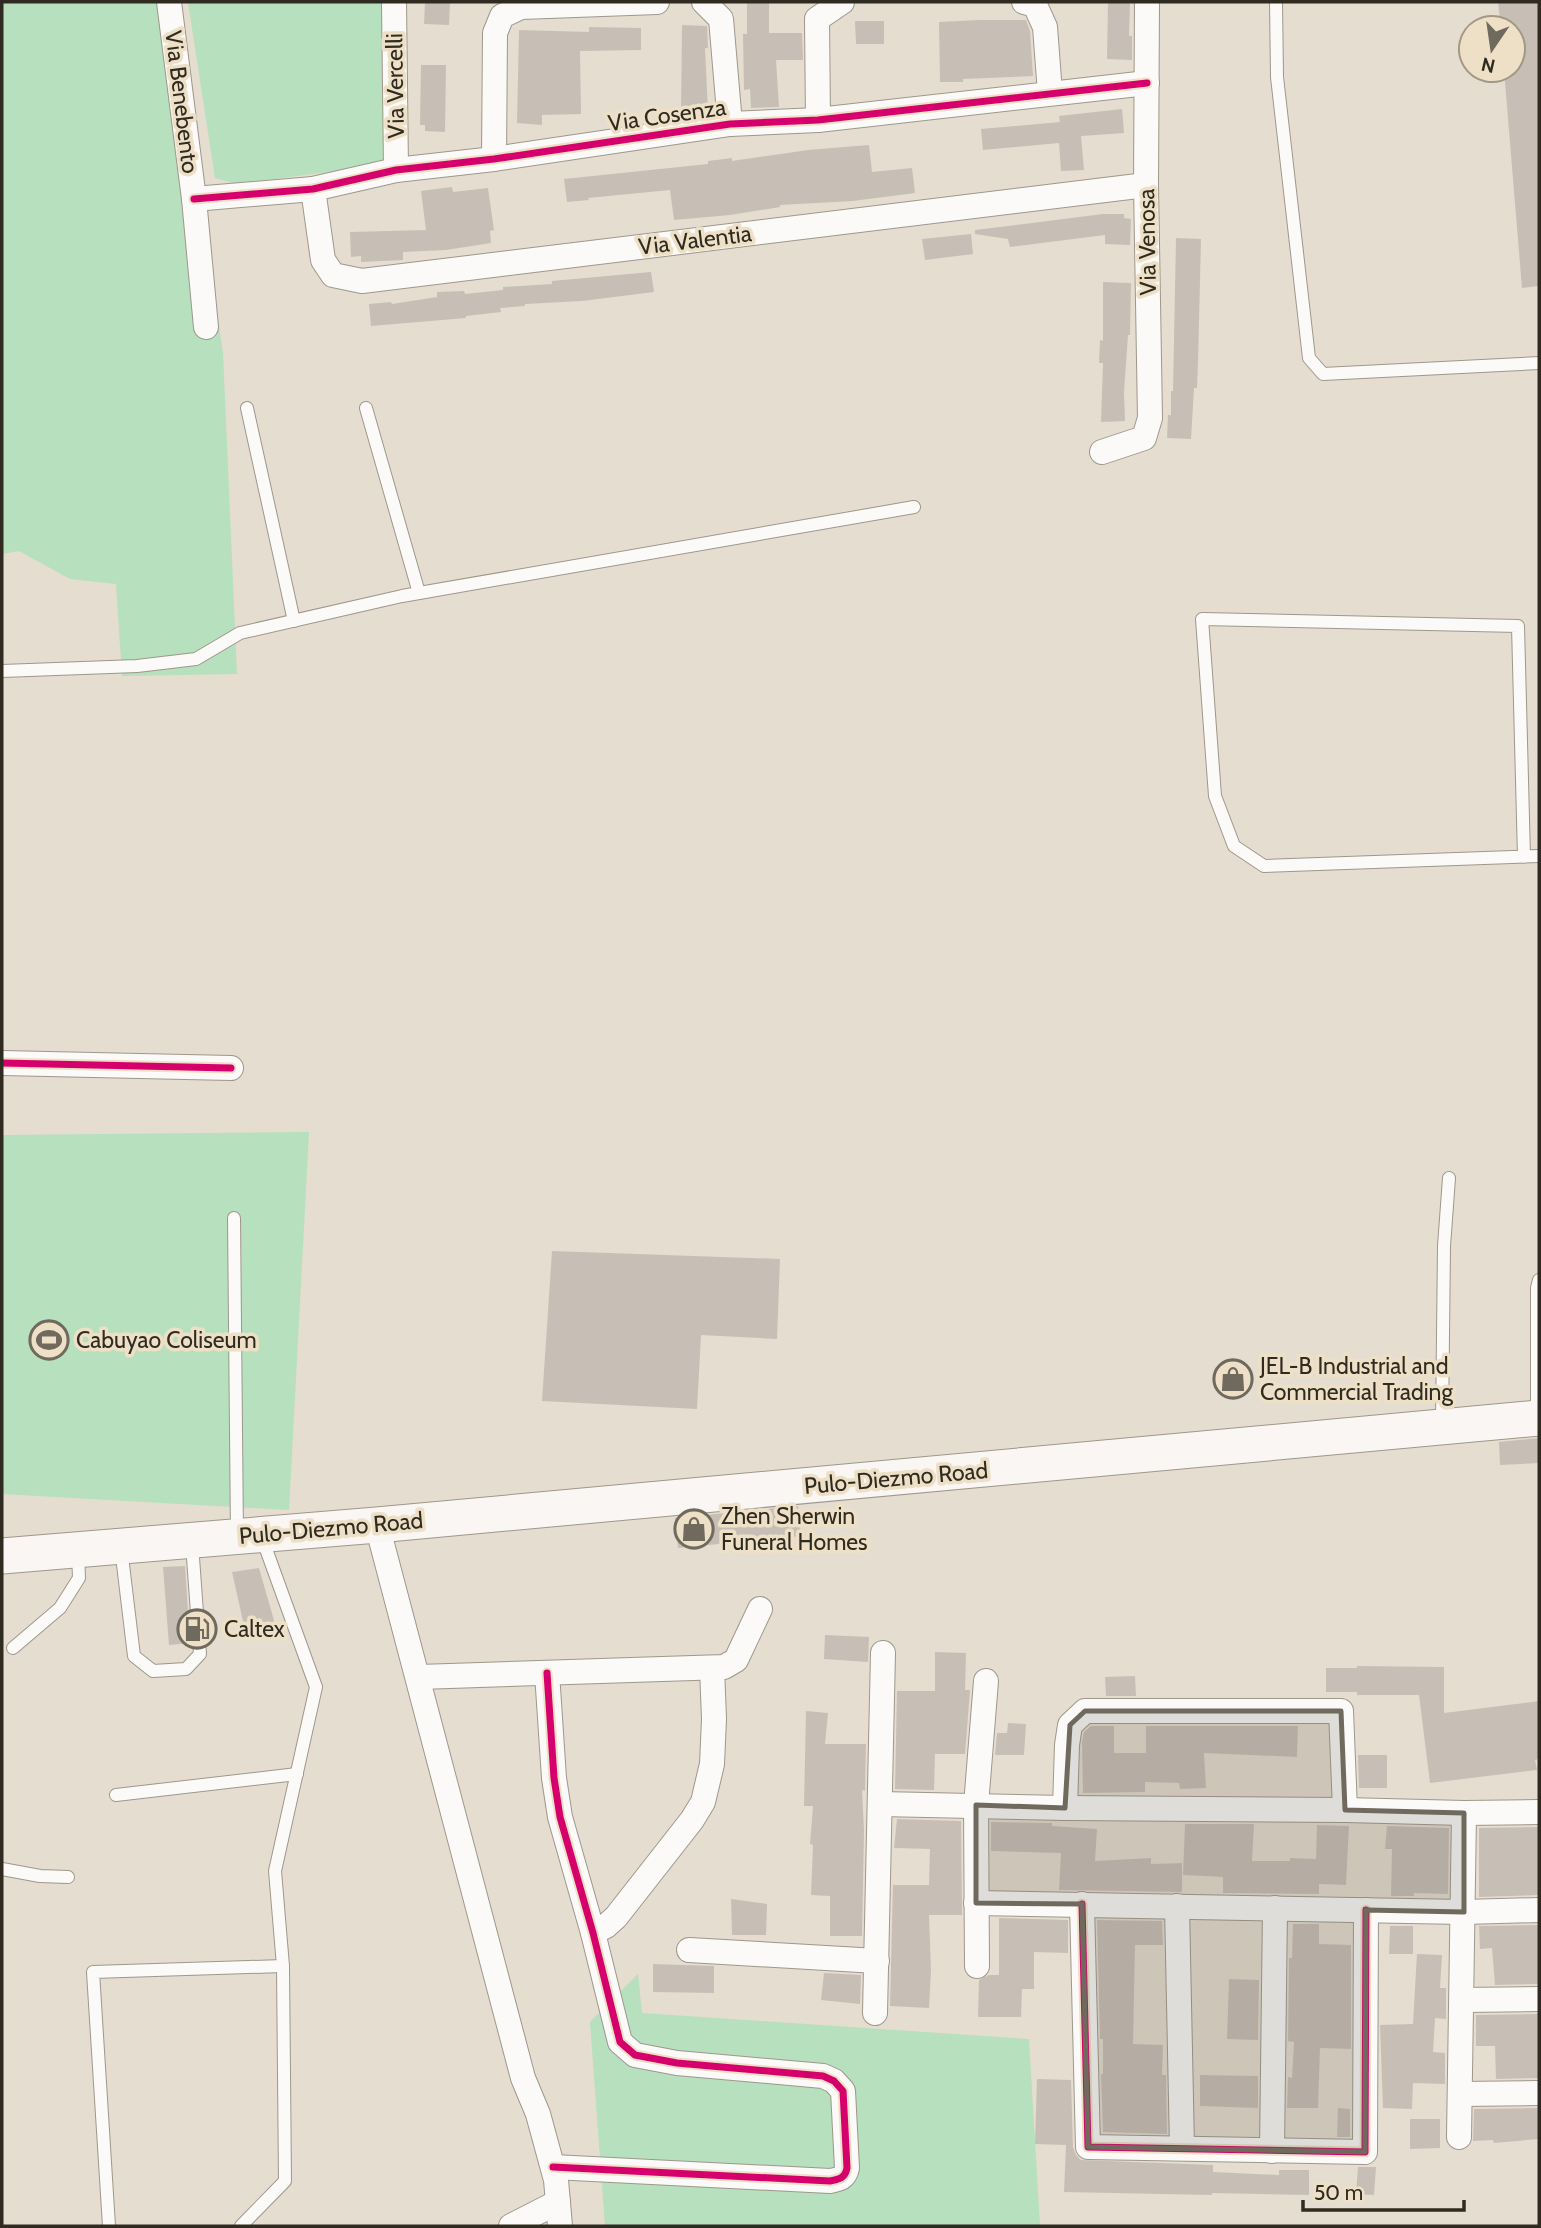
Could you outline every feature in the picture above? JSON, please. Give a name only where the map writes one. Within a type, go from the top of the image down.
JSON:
[{"type":"main road","name":"Pulo-Diezmo Road","points":[[2,1556],[377,1525],[1538,1419]]},
{"type":"street","name":"Via Benebento","points":[[169,2],[194,199],[206,327]]},
{"type":"street","name":"Via Vercelli","points":[[394,2],[396,170]]},
{"type":"street","points":[[494,159],[495,33],[502,16],[521,7],[657,2]]},
{"type":"street","points":[[704,2],[721,19],[730,124]]},
{"type":"street","points":[[818,120],[817,19],[842,2]]},
{"type":"street","points":[[1024,2],[1035,5],[1045,27],[1050,93]]},
{"type":"street","name":"Via Venosa","points":[[1102,452],[1144,438],[1150,418],[1146,185],[1147,2]]},
{"type":"street","name":"Via Cosenza","points":[[194,199],[313,189],[396,170],[494,159],[730,124],[818,120],[1147,83]]},
{"type":"street","name":"Via Valentia","points":[[313,189],[323,260],[333,275],[362,281],[1146,185]]},
{"type":"street","points":[[2,1063],[231,1068]]},
{"type":"street","points":[[377,1525],[523,2078],[538,2114],[556,2180],[559,2214],[511,2226]]},
{"type":"street","points":[[419,1677],[712,1668],[730,1665],[736,1660],[760,1609]]},
{"type":"street","points":[[876,2013],[883,1653]]},
{"type":"street","points":[[593,1933],[616,1917],[703,1802],[712,1764],[712,1668]]},
{"type":"street","points":[[547,1673],[554,1777],[560,1817],[620,2042],[635,2055],[677,2063],[822,2076],[834,2081],[843,2091],[847,2168],[845,2175],[830,2181],[636,2169],[553,2167]]},
{"type":"street","points":[[977,1966],[976,1805],[986,1681]]},
{"type":"street","points":[[1065,1808],[1066,1745],[1070,1725],[1085,1711],[1341,1711],[1345,1810]]},
{"type":"street","points":[[880,1804],[1539,1812]]},
{"type":"street","points":[[1459,2137],[1464,1813]]},
{"type":"street","points":[[976,1903],[1464,1912],[1539,1910]]},
{"type":"street","points":[[1082,1904],[1088,2147],[1272,2151],[1365,2152],[1366,1910]]},
{"type":"street","points":[[1177,1906],[1182,2148]]},
{"type":"street","points":[[1272,2151],[1275,1908]]},
{"type":"street","points":[[689,1950],[877,1961]]},
{"type":"street","points":[[1463,2000],[1539,1999]]},
{"type":"street","points":[[1461,2094],[1539,2093]]},
{"type":"lane","points":[[1276,2],[1277,77],[1308,358],[1323,374],[1539,363]]},
{"type":"lane","points":[[247,408],[294,621]]},
{"type":"lane","points":[[366,408],[419,593]]},
{"type":"lane","points":[[2,671],[136,666],[196,660],[240,633],[419,593],[914,507]]},
{"type":"lane","points":[[1524,857],[1518,626],[1202,619],[1214,796],[1234,846],[1264,866],[1524,857],[1539,856]]},
{"type":"lane","points":[[1442,1427],[1444,1246],[1449,1178]]},
{"type":"lane","points":[[234,1218],[249,1535],[316,1687],[275,1871],[283,1966],[285,2181],[241,2226]]},
{"type":"lane","points":[[1538,1419],[1539,1280]]},
{"type":"lane","points":[[121,1546],[134,1656],[153,1671],[186,1669],[200,1654],[192,1540]]},
{"type":"lane","points":[[13,1648],[60,1608],[79,1577],[78,1549]]},
{"type":"lane","points":[[116,1795],[297,1774]]},
{"type":"lane","points":[[2,1869],[40,1876],[68,1877]]},
{"type":"lane","points":[[109,2226],[93,1972],[283,1966]]},
{"type":"highlighted area","points":[[1085,1711],[1341,1711],[1345,1810],[1464,1813],[1464,1912],[1366,1910],[1365,2152],[1088,2147],[1082,1904],[976,1903],[976,1805],[1065,1808],[1070,1725]]},
{"type":"green space","points":[[2,2],[171,2],[223,353],[237,674],[122,676],[116,584],[70,579],[19,551],[2,554]]},
{"type":"green space","points":[[188,2],[387,2],[389,164],[237,184],[215,178]]},
{"type":"green space","points":[[309,1132],[289,1510],[2,1494],[2,1135]]},
{"type":"green space","points":[[638,1974],[642,2013],[1029,2039],[1040,2226],[605,2226],[590,2022]]},
{"type":"building","points":[[425,2],[450,2],[449,25],[424,24]]},
{"type":"building","points":[[747,2],[769,2],[769,33],[802,33],[803,60],[776,60],[779,107],[751,108],[750,89],[744,90],[743,34],[747,34]]},
{"type":"building","points":[[1108,2],[1130,2],[1129,36],[1132,36],[1132,60],[1107,59]]},
{"type":"building","points":[[1498,2],[1539,2],[1539,286],[1522,288],[1505,84],[1527,84],[1527,14],[1499,14]]},
{"type":"building","points":[[1026,20],[1030,31],[1033,76],[940,82],[939,22]]},
{"type":"building","points":[[855,21],[884,21],[884,44],[856,44]]},
{"type":"building","points":[[682,25],[707,26],[708,48],[705,48],[708,112],[681,114]]},
{"type":"building","points":[[589,27],[641,28],[641,50],[580,51],[581,114],[542,115],[542,125],[517,123],[519,30],[589,32]]},
{"type":"building","points":[[421,65],[446,65],[445,132],[425,131],[425,125],[420,125]]},
{"type":"building","points":[[1122,109],[1124,133],[1081,136],[1084,170],[1061,171],[1059,143],[983,150],[981,129],[1060,122],[1059,116]]},
{"type":"building","points":[[869,145],[872,172],[912,168],[915,193],[853,201],[780,205],[730,215],[674,220],[670,190],[567,202],[564,179],[708,164],[708,161],[732,158],[732,161],[808,150]]},
{"type":"building","points":[[452,187],[453,192],[488,188],[494,230],[490,231],[491,243],[446,250],[403,252],[403,260],[361,262],[361,256],[351,257],[350,232],[426,230],[421,191]]},
{"type":"building","points":[[1103,214],[1124,214],[1124,218],[1131,219],[1130,245],[1105,244],[1105,235],[1010,247],[1008,239],[975,234],[975,230]]},
{"type":"building","points":[[971,234],[973,254],[925,260],[922,239]]},
{"type":"building","points":[[1176,238],[1201,239],[1197,388],[1194,388],[1191,439],[1167,438],[1173,391]]},
{"type":"building","points":[[651,272],[654,292],[582,301],[525,304],[500,308],[501,312],[466,318],[371,326],[369,304],[392,304],[437,297],[437,292],[464,291],[465,294],[503,290],[503,287],[552,284],[552,281]]},
{"type":"building","points":[[1103,282],[1131,283],[1130,335],[1124,392],[1125,421],[1101,422],[1103,363],[1099,363],[1100,340],[1103,341]]},
{"type":"building","points":[[552,1251],[780,1259],[777,1339],[701,1335],[697,1409],[542,1401]]},
{"type":"building","points":[[1539,1438],[1539,1463],[1500,1465],[1499,1442]]},
{"type":"building","points":[[798,1506],[801,1536],[678,1548],[675,1518]]},
{"type":"building","points":[[185,1566],[190,1643],[169,1645],[163,1567]]},
{"type":"building","points":[[259,1568],[277,1631],[245,1630],[232,1572]]},
{"type":"building","points":[[825,1635],[869,1637],[868,1662],[824,1659]]},
{"type":"building","points":[[935,1652],[966,1653],[965,1690],[970,1690],[965,1754],[935,1754],[934,1790],[895,1789],[897,1691],[935,1691]]},
{"type":"building","points":[[1444,1667],[1444,1713],[1539,1701],[1539,1759],[1535,1760],[1537,1770],[1430,1783],[1419,1695],[1326,1692],[1326,1668]]},
{"type":"building","points":[[1135,1676],[1136,1696],[1106,1696],[1105,1677]]},
{"type":"building","points":[[806,1711],[828,1713],[825,1744],[866,1744],[865,1791],[862,1790],[862,1936],[830,1936],[830,1896],[811,1895],[813,1845],[810,1844],[813,1806],[804,1806]]},
{"type":"building","points":[[1008,1723],[1026,1724],[1024,1755],[995,1755],[997,1733],[1007,1733]]},
{"type":"building","points":[[1091,1726],[1114,1726],[1114,1753],[1146,1753],[1146,1726],[1298,1726],[1297,1757],[1204,1753],[1206,1788],[1180,1789],[1179,1783],[1145,1782],[1145,1792],[1083,1793],[1082,1742],[1084,1732]]},
{"type":"building","points":[[1358,1755],[1387,1755],[1387,1788],[1359,1788]]},
{"type":"building","points":[[897,1819],[961,1821],[962,1915],[929,1915],[929,2008],[890,2006],[893,1885],[929,1885],[930,1849],[894,1848]]},
{"type":"building","points":[[991,1822],[1052,1823],[1052,1826],[1097,1829],[1095,1861],[1151,1858],[1151,1864],[1182,1863],[1182,1892],[1059,1890],[1061,1853],[991,1851]]},
{"type":"building","points":[[1185,1824],[1254,1824],[1252,1861],[1316,1859],[1317,1825],[1349,1826],[1346,1885],[1319,1884],[1319,1894],[1223,1893],[1223,1877],[1183,1875]]},
{"type":"building","points":[[1387,1826],[1449,1828],[1448,1894],[1414,1893],[1414,1896],[1391,1896],[1392,1849],[1385,1849]]},
{"type":"building","points":[[1539,1827],[1539,1895],[1479,1897],[1479,1828]]},
{"type":"building","points":[[731,1899],[767,1904],[766,1935],[732,1935]]},
{"type":"building","points":[[999,1918],[1068,1920],[1068,1953],[1034,1952],[1034,1989],[1022,1989],[1021,2017],[978,2017],[979,1980],[989,1975],[999,1975]]},
{"type":"building","points":[[1097,1920],[1162,1921],[1163,1945],[1135,1945],[1133,2044],[1163,2045],[1162,2075],[1166,2075],[1167,2134],[1103,2132],[1103,2039],[1100,2039]]},
{"type":"building","points":[[1293,1924],[1319,1924],[1319,1944],[1351,1945],[1351,2049],[1320,2048],[1318,2108],[1287,2108],[1288,2077],[1292,2078],[1294,2042],[1288,2041],[1289,1958],[1292,1958]]},
{"type":"building","points":[[1539,1925],[1539,1984],[1495,1985],[1492,1948],[1480,1949],[1479,1926]]},
{"type":"building","points":[[1390,1926],[1413,1926],[1413,1954],[1389,1954]]},
{"type":"building","points":[[1417,1954],[1442,1955],[1440,1988],[1446,1988],[1446,2019],[1435,2018],[1433,2052],[1445,2053],[1445,2084],[1413,2083],[1412,2109],[1383,2108],[1380,2025],[1413,2024]]},
{"type":"building","points":[[653,1964],[714,1966],[714,1993],[653,1992]]},
{"type":"building","points":[[824,1973],[861,1975],[860,2004],[821,2000]]},
{"type":"building","points":[[1229,1979],[1259,1980],[1258,2040],[1227,2039]]},
{"type":"building","points":[[1539,2014],[1539,2078],[1496,2079],[1495,2046],[1476,2046],[1476,2015]]},
{"type":"building","points":[[1200,2075],[1258,2076],[1258,2108],[1200,2106]]},
{"type":"building","points":[[1037,2079],[1071,2080],[1073,2147],[1081,2160],[1213,2165],[1213,2172],[1279,2175],[1279,2170],[1309,2170],[1309,2195],[1064,2192],[1066,2145],[1035,2144]]},
{"type":"building","points":[[1338,2108],[1350,2109],[1350,2137],[1337,2137]]},
{"type":"building","points":[[1539,2108],[1539,2139],[1494,2143],[1493,2140],[1473,2141],[1474,2109]]},
{"type":"building","points":[[1410,2119],[1440,2119],[1440,2148],[1410,2149]]},
{"type":"building","points":[[1358,2167],[1376,2167],[1374,2195],[1356,2194]]},
{"type":"cycle path","points":[[194,199],[313,189],[396,170],[494,159],[730,124],[818,120],[1147,83]]},
{"type":"cycle path","points":[[2,1063],[231,1068]]},
{"type":"cycle path","points":[[547,1673],[554,1778],[560,1817],[620,2042],[635,2055],[677,2063],[823,2076],[834,2081],[843,2091],[847,2168],[842,2178],[830,2181],[553,2167]]},
{"type":"cycle path","points":[[1082,1904],[1088,2147],[1365,2152],[1366,1910]]},
{"type":"place","name":"Cabuyao Coliseum","points":[[49,1340]]},
{"type":"place","name":"JEL-B Industrial and Commercial Trading","points":[[1233,1379]]},
{"type":"place","name":"Zhen Sherwin Funeral Homes","points":[[694,1529]]},
{"type":"place","name":"Caltex","points":[[197,1629]]}]
